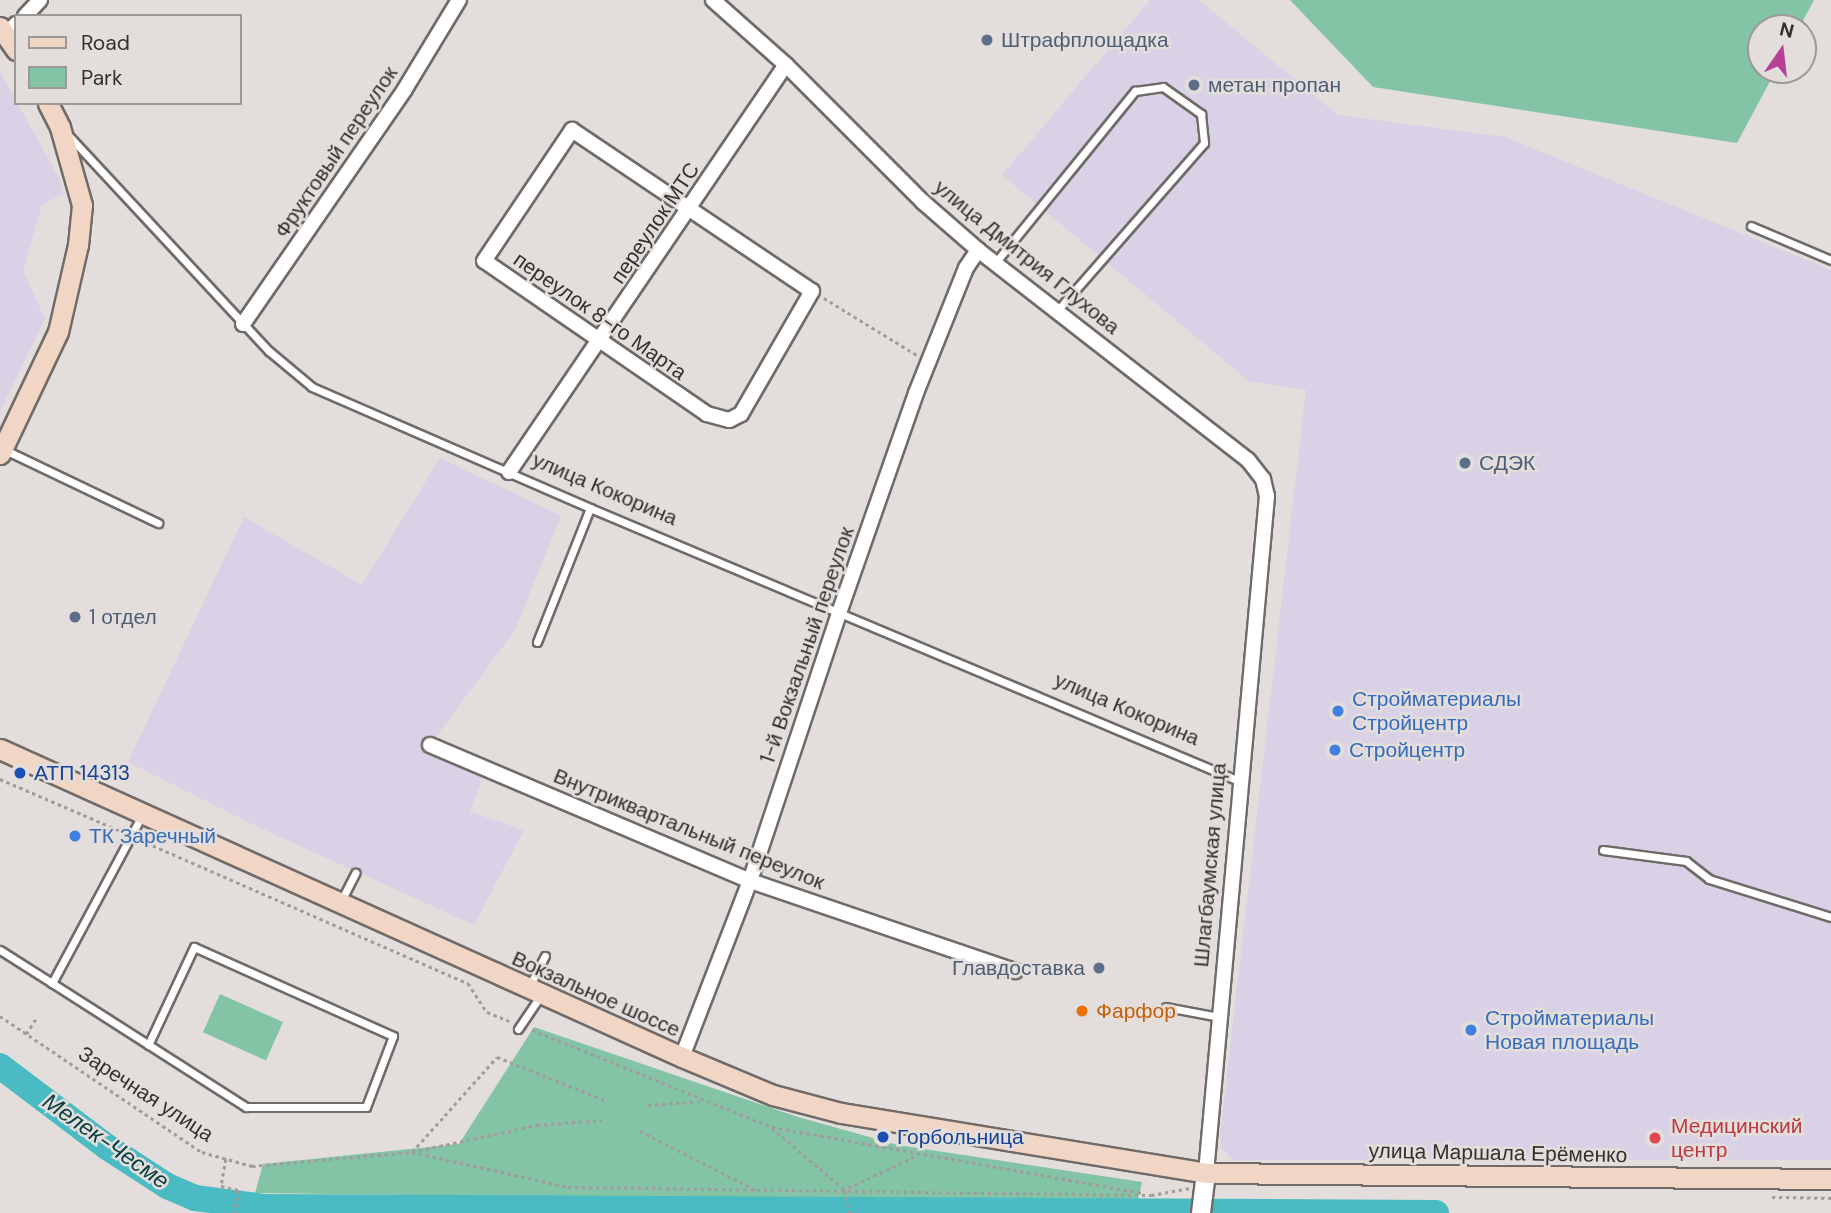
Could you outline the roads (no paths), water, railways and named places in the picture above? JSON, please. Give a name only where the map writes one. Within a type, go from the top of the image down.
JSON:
[{"type":"main road","name":"улица Кокорина","points":[[49,105],[60,127]]},
{"type":"main road","points":[[1,452],[58,332],[78,245],[82,205],[60,127]]},
{"type":"main road","name":"Вокзальное шоссе","points":[[0,749],[340,903],[428,950],[535,991],[773,1096],[841,1113],[1205,1181]]},
{"type":"main road","name":"улица Маршала Ерёменко","points":[[1205,1181],[1831,1179]]},
{"type":"street","points":[[26,14],[40,0]]},
{"type":"street","name":"Фруктовый переулок","points":[[243,324],[405,89],[459,0]]},
{"type":"street","name":"улица Дмитрия Глухова","points":[[713,0],[786,65],[923,202],[978,250],[1248,460],[1263,479]]},
{"type":"street","name":"переулок МТС","points":[[509,472],[600,343],[786,65]]},
{"type":"street","name":"переулок 8-го Марта","points":[[572,130],[689,211],[812,291],[741,414],[729,420],[707,414],[484,261],[572,130]]},
{"type":"street","name":"1-й Вокзальный переулок","points":[[682,1057],[750,881],[839,613],[929,362],[966,268],[978,250]]},
{"type":"street","name":"Шлагбаумская улица","points":[[1201,1213],[1267,496],[1263,479]]},
{"type":"street","name":"Внутриквартальный переулок","points":[[430,745],[750,881],[1015,971]]},
{"type":"lane","points":[[995,263],[1135,91],[1163,87],[1201,114],[1204,144],[1058,310]]},
{"type":"lane","name":"улица Кокорина","points":[[60,127],[243,324],[285,367],[312,387],[590,508],[1240,781]]},
{"type":"lane","points":[[1751,226],[1831,260]]},
{"type":"lane","points":[[1,452],[158,523]]},
{"type":"lane","points":[[537,642],[590,508]]},
{"type":"lane","points":[[52,983],[142,814]]},
{"type":"lane","points":[[1603,849],[1686,861],[1709,879],[1831,916]]},
{"type":"lane","points":[[340,903],[355,873]]},
{"type":"lane","points":[[0,950],[148,1045],[246,1107],[366,1107],[393,1036],[194,947],[148,1045]]},
{"type":"lane","points":[[518,1029],[535,991],[545,956]]},
{"type":"lane","points":[[1166,1007],[1220,1017]]},
{"type":"waterway","name":"Мелек-Чесме","points":[[0,1066],[107,1147],[167,1186],[195,1198],[265,1207],[1436,1213]]},
{"type":"place","name":"Штрафплощадка","points":[[987,40]]},
{"type":"place","name":"метан пропан","points":[[1194,85]]},
{"type":"place","name":"СДЭК","points":[[1465,463]]},
{"type":"place","name":"1 отдел","points":[[75,617]]},
{"type":"place","name":"Стройматериалы Стройцентр","points":[[1338,711]]},
{"type":"place","name":"Стройцентр","points":[[1335,750]]},
{"type":"place","name":"АТП 14313","points":[[20,773]]},
{"type":"place","name":"ТК Заречный","points":[[75,836]]},
{"type":"place","name":"Главдоставка","points":[[1099,968]]},
{"type":"place","name":"Фарфор","points":[[1082,1011]]},
{"type":"place","name":"Стройматериалы Новая площадь","points":[[1471,1030]]},
{"type":"place","name":"Горбольница","points":[[883,1137]]},
{"type":"place","name":"Медицинский центр","points":[[1655,1138]]}]
